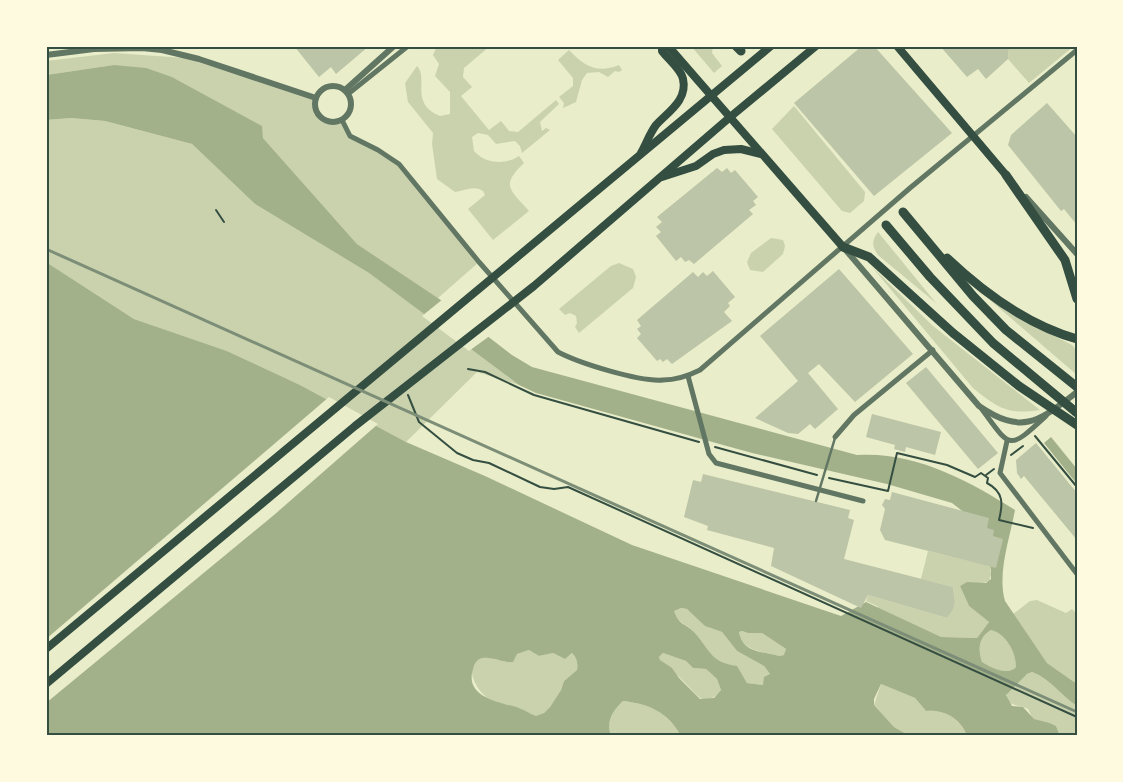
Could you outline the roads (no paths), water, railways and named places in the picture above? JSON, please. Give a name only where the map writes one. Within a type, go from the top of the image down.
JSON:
[{"type":"highway","points":[[1006,175],[1064,260],[1077,299]]},
{"type":"highway","points":[[903,212],[972,296],[1006,330],[1077,387]]},
{"type":"highway","points":[[886,225],[966,316],[993,343],[1038,383],[1077,413]]},
{"type":"highway","points":[[916,229],[974,284],[1005,305],[1073,338],[1077,344]]},
{"type":"highway","points":[[843,246],[869,257],[953,333],[1019,386],[1077,425]]},
{"type":"main road","points":[[638,158],[656,126],[675,107],[682,93],[684,82],[681,75],[662,51],[662,46]]},
{"type":"main road","points":[[668,46],[729,118],[843,246]]},
{"type":"main road","points":[[46,649],[771,46]]},
{"type":"main road","points":[[46,684],[355,426],[534,286],[658,178],[816,46]]},
{"type":"main road","points":[[897,46],[1006,175]]},
{"type":"main road","points":[[658,178],[696,166],[713,154],[724,150],[741,149],[761,154]]},
{"type":"street","points":[[346,92],[394,46]]},
{"type":"street","points":[[346,92],[408,46]]},
{"type":"street","points":[[46,55],[94,49],[149,47],[199,59],[316,98]]},
{"type":"street","points":[[342,120],[350,136],[378,150],[399,164],[479,262],[558,352],[573,359],[654,380],[688,376],[700,370],[843,246],[1077,50]]},
{"type":"street","points":[[328,86],[346,92],[351,106],[347,117],[330,122],[322,118],[316,111],[316,98],[319,92],[328,86]]},
{"type":"street","points":[[1006,175],[1077,254]]},
{"type":"street","points":[[843,246],[933,350],[1007,441]]},
{"type":"street","points":[[836,436],[854,415],[933,350]]},
{"type":"street","points":[[688,376],[709,454],[716,463],[863,501]]},
{"type":"street","points":[[1007,441],[1020,440],[1049,413],[1077,392]]},
{"type":"street","points":[[979,406],[1010,422],[1032,422],[1049,413]]},
{"type":"street","points":[[1007,441],[1000,473],[1077,574]]},
{"type":"lane","points":[[816,501],[827,459],[836,436]]},
{"type":"railway","points":[[46,249],[1077,712]]}]
